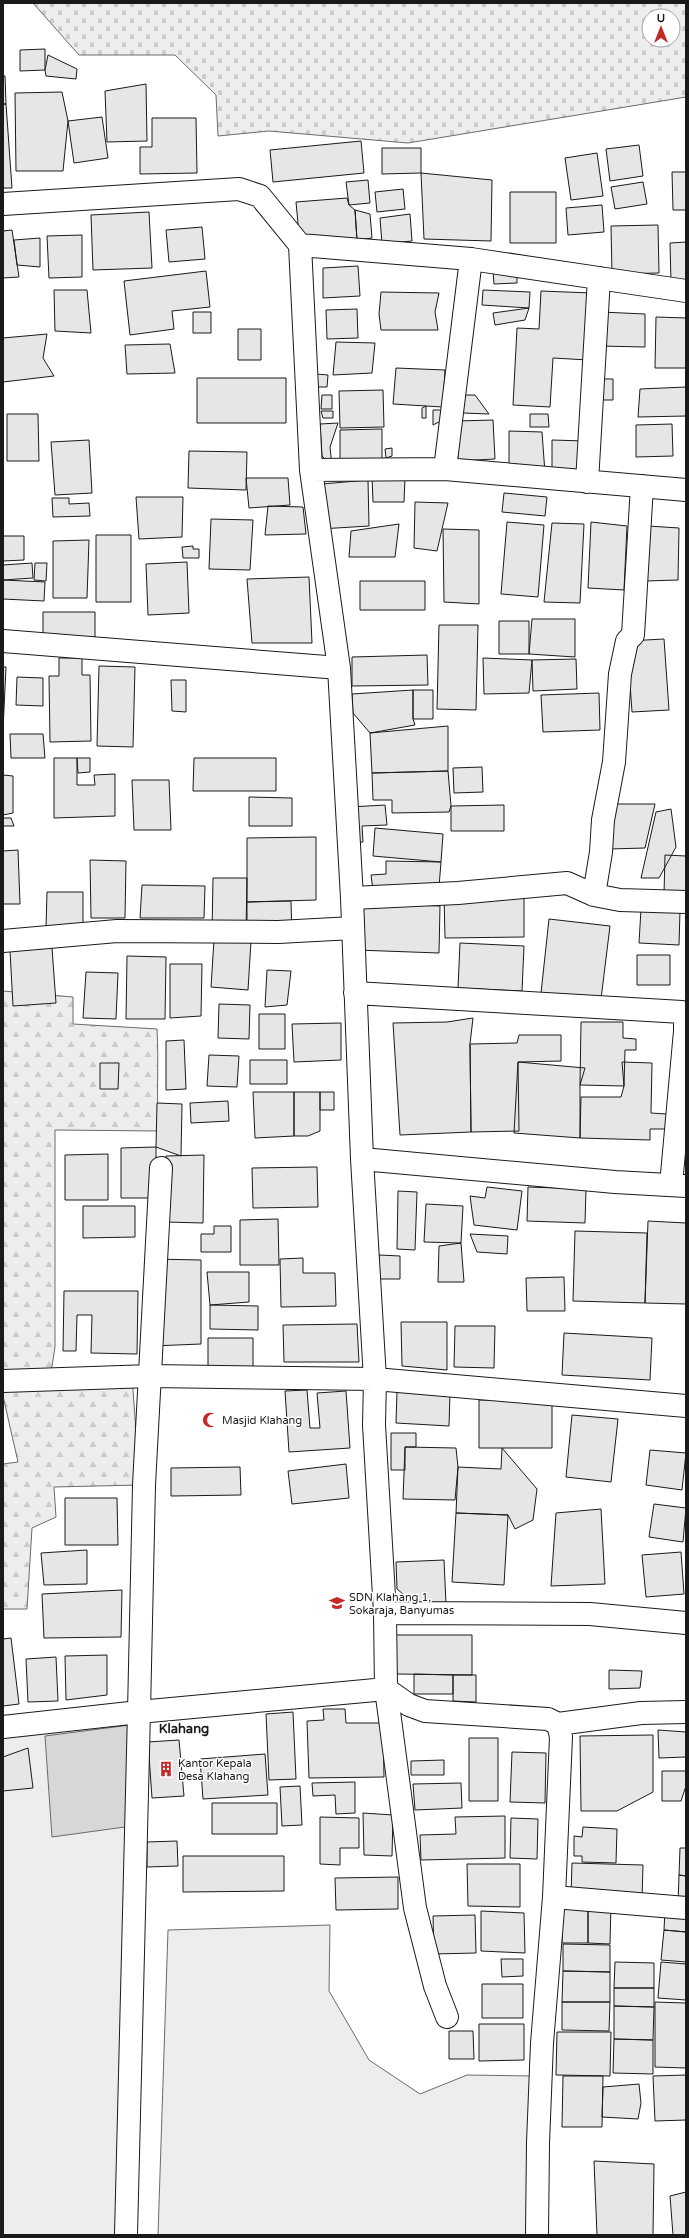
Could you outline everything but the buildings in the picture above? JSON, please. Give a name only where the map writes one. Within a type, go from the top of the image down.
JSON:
[{"type":"street","points":[[3,204],[239,189],[260,196],[300,245],[311,470],[339,668],[352,898],[354,993],[362,1159],[375,1379],[374,1425],[385,1613],[386,1689],[415,1908],[436,1986],[447,2017]]},
{"type":"street","points":[[300,245],[471,259],[686,291]]},
{"type":"street","points":[[445,469],[471,259]]},
{"type":"street","points":[[587,482],[599,278]]},
{"type":"street","points":[[311,470],[445,469],[686,490]]},
{"type":"street","points":[[594,896],[601,852],[603,820],[614,762],[620,674],[627,641],[633,635],[642,486]]},
{"type":"street","points":[[3,641],[339,668]]},
{"type":"street","points":[[352,898],[458,893],[566,883],[594,896],[620,900],[686,902]]},
{"type":"street","points":[[3,941],[116,931],[278,932],[353,928]]},
{"type":"street","points":[[354,993],[682,1012],[685,1015],[678,1185],[615,1182],[362,1159]]},
{"type":"street","points":[[126,2235],[144,1485],[161,1168]]},
{"type":"street","points":[[3,1381],[151,1376],[375,1379],[686,1406]]},
{"type":"street","points":[[385,1613],[590,1614],[686,1623]]},
{"type":"street","points":[[3,1727],[139,1712],[386,1689],[409,1705],[425,1711],[548,1718],[558,1724],[641,1713],[686,1712]]},
{"type":"street","points":[[537,2235],[538,2143],[542,2043],[554,1897],[561,1736],[558,1724]]},
{"type":"street","points":[[554,1897],[686,1908]]},
{"type":"shaded area","points":[[136,1719],[120,2235],[3,2235],[3,1733]]},
{"type":"shaded area","points":[[130,1725],[132,1826],[52,1837],[45,1736]]},
{"type":"shaded area","points":[[330,1925],[329,1991],[369,2060],[420,2094],[467,2075],[532,2076],[536,2235],[158,2235],[168,1930]]},
{"type":"green space","points":[[33,3],[686,3],[686,97],[408,143],[269,131],[218,136],[216,95],[175,55],[79,55]]},
{"type":"green space","points":[[3,991],[73,997],[73,1024],[157,1029],[158,1042],[159,1131],[55,1130],[55,1347],[51,1373],[132,1377],[140,1485],[54,1487],[56,1517],[32,1528],[27,1609],[3,1609],[3,1464],[18,1462],[3,1396]]},
{"type":"place","name":"Masjid Klahang","points":[[210,1420]]},
{"type":"place","name":"SDN Klahang 1, Sokaraja, Banyumas","points":[[337,1603]]},
{"type":"place","name":"Kantor Kepala Desa Klahang","points":[[166,1769]]},
{"type":"district","name":"Klahang","points":[[184,1729]]}]
